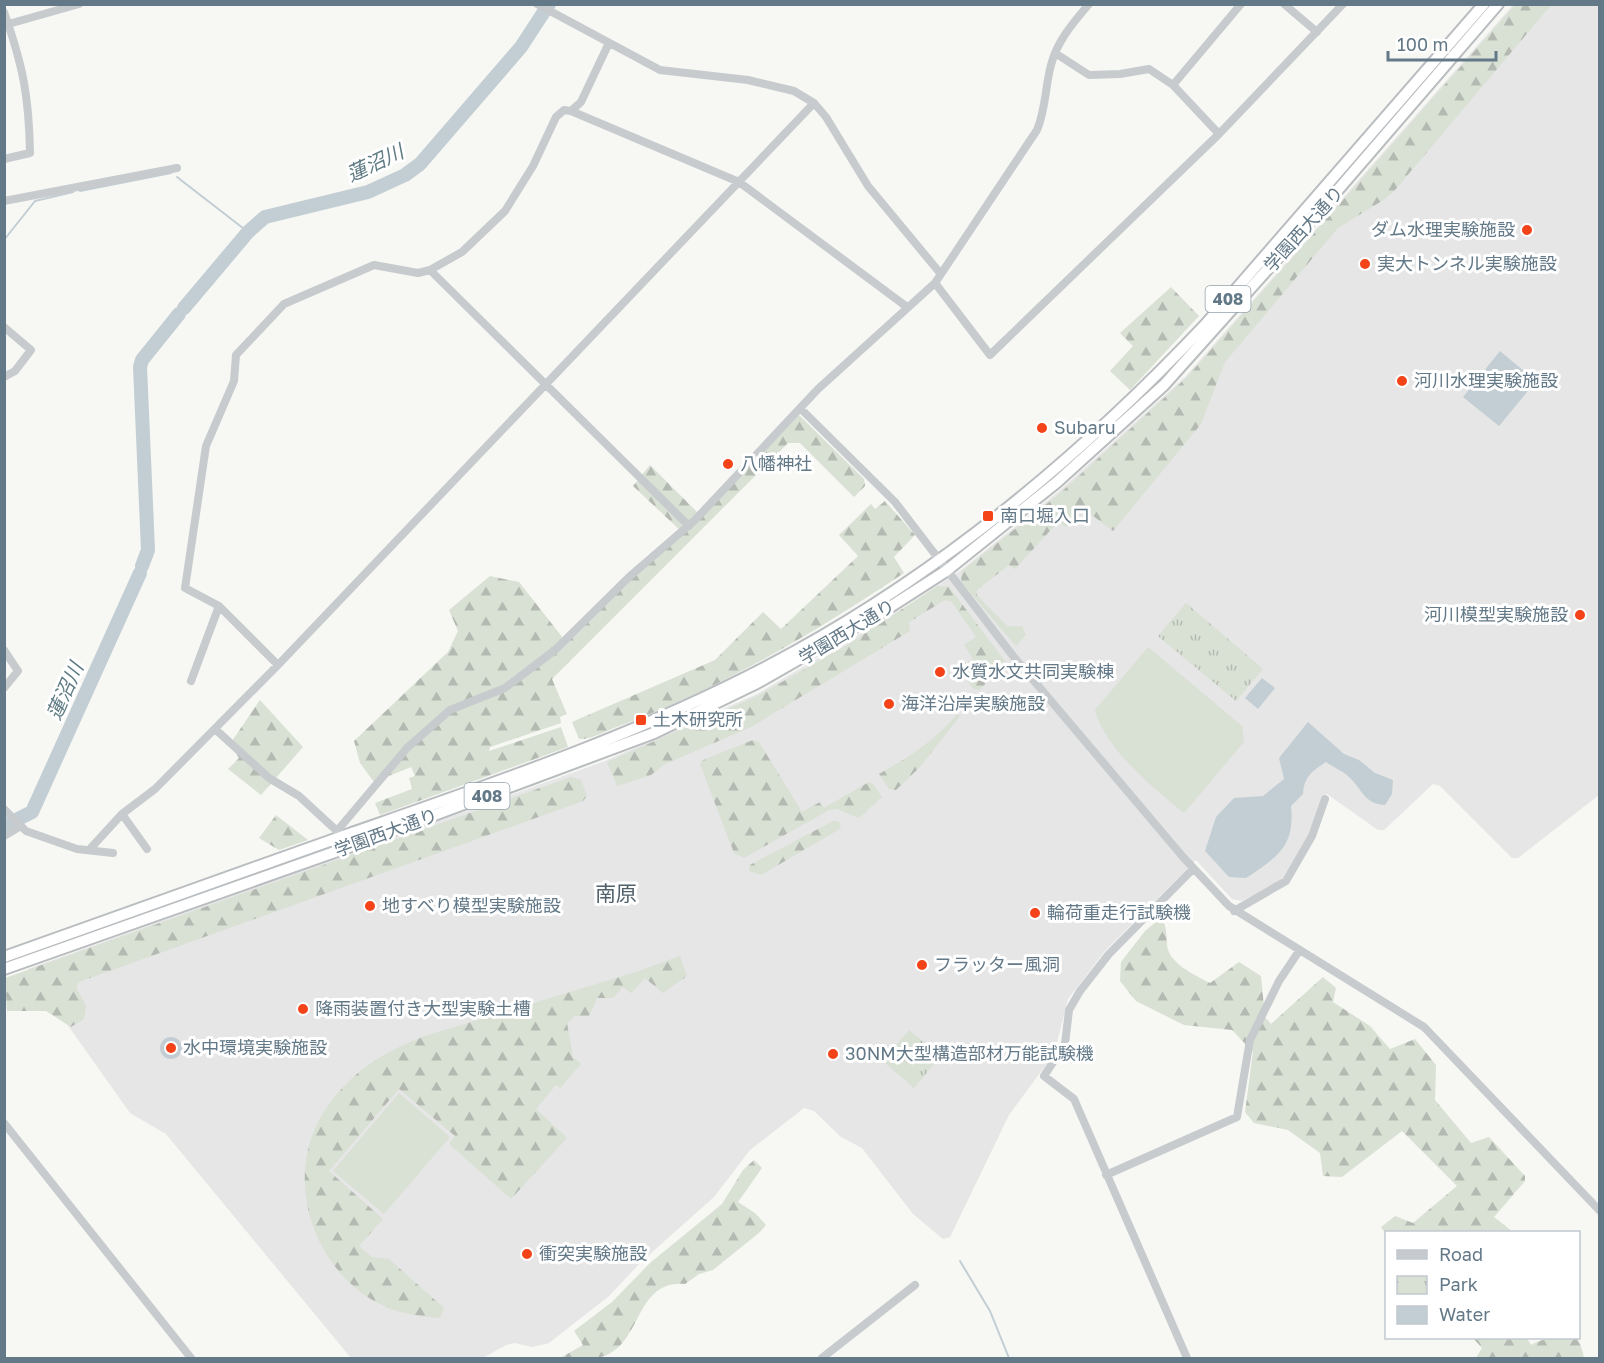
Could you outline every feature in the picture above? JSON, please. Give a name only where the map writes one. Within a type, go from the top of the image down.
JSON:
[{"type":"highway","name":"学園西大通り","points":[[4,969],[357,844],[654,733],[804,658],[943,566],[1057,482],[1205,325],[1484,4]]},
{"type":"highway","name":"学園西大通り","points":[[1111,427],[1179,368],[1324,206],[1498,4]]},
{"type":"highway","name":"学園西大通り","points":[[4,957],[338,834],[646,725],[699,701],[798,649],[943,566]]},
{"type":"street","points":[[6,24],[64,6],[79,4]]},
{"type":"street","points":[[215,729],[269,778],[299,796],[338,834],[406,748],[458,705],[496,692],[514,682],[555,650],[629,577],[689,526],[800,408],[935,283],[1037,130],[1042,117],[1050,67],[1055,53],[1070,26],[1089,4]]},
{"type":"street","points":[[1173,85],[1241,4]]},
{"type":"street","points":[[1284,4],[1317,32]]},
{"type":"street","points":[[935,283],[990,355],[1219,134],[1343,4]]},
{"type":"street","points":[[538,5],[608,45],[660,70],[748,80],[794,91],[814,103],[826,117],[868,186],[940,273]]},
{"type":"street","points":[[4,12],[6,24],[24,71],[30,153],[4,159]]},
{"type":"street","points":[[571,111],[581,102],[608,45]]},
{"type":"street","points":[[1055,53],[1089,75],[1120,74],[1149,69],[1173,85],[1219,134]]},
{"type":"street","points":[[89,850],[122,814],[155,789],[278,665],[814,103]]},
{"type":"street","points":[[278,665],[219,606],[185,588],[206,446],[234,381],[236,355],[284,304],[374,265],[412,274],[430,270],[462,252],[505,211],[533,165],[556,117],[564,110],[739,182],[907,307]]},
{"type":"street","points":[[4,201],[177,168]]},
{"type":"street","points":[[430,270],[689,526]]},
{"type":"street","points":[[4,327],[31,350],[15,371],[4,378]]},
{"type":"street","points":[[800,408],[895,502],[1013,656],[1193,869],[1234,910],[1410,1017],[1437,1038],[1599,1211]]},
{"type":"street","points":[[191,681],[219,606]]},
{"type":"street","points":[[4,650],[18,671],[4,688]]},
{"type":"street","points":[[1234,910],[1286,881],[1312,836],[1325,799]]},
{"type":"street","points":[[4,809],[19,827],[68,847],[113,853]]},
{"type":"street","points":[[122,814],[147,849]]},
{"type":"street","points":[[4,836],[19,827]]},
{"type":"street","points":[[1187,1359],[1074,1099],[1044,1076],[1065,1044],[1070,1010],[1080,991],[1109,954],[1193,869]]},
{"type":"street","points":[[1106,1175],[1237,1117],[1250,1040],[1273,991],[1299,951]]},
{"type":"street","points":[[4,1123],[191,1359]]},
{"type":"street","points":[[822,1359],[915,1286]]},
{"type":"shaded area","points":[[1513,5],[1599,5],[1599,795],[1518,858],[1512,858],[1440,786],[1433,784],[1384,830],[1378,830],[1327,794],[1324,795],[1307,841],[1280,882],[1242,901],[1232,899],[1196,860],[1105,951],[1068,999],[1054,1054],[1009,1115],[950,1237],[943,1239],[913,1214],[862,1148],[841,1137],[814,1111],[804,1108],[750,1150],[714,1197],[641,1262],[609,1296],[549,1343],[532,1347],[515,1343],[506,1345],[483,1358],[351,1358],[166,1134],[130,1113],[28,969],[605,761],[757,694],[912,603],[961,570],[1058,492],[1186,376]]},
{"type":"green space","points":[[1515,5],[1551,5],[1395,190],[1385,199],[1338,228],[1225,362],[1201,424],[1113,531],[1084,509],[1066,527],[1059,521],[1015,569],[1009,565],[977,590],[977,595],[1007,626],[1022,626],[1026,635],[1016,646],[961,582],[962,571],[1059,494],[1187,377]]},
{"type":"green space","points":[[1171,287],[1199,316],[1130,390],[1110,371],[1133,346],[1120,333]]},
{"type":"green space","points":[[799,415],[864,479],[865,486],[854,497],[800,443],[788,443],[552,679],[567,714],[560,717],[561,723],[490,747],[489,751],[561,727],[568,747],[380,815],[375,803],[412,789],[409,778],[415,776],[411,767],[374,782],[360,763],[354,741],[448,652],[458,631],[449,610],[490,576],[519,582],[563,638],[683,533],[633,486],[650,465],[701,516]]},
{"type":"green space","points":[[885,501],[915,535],[894,557],[904,573],[835,618],[727,679],[652,713],[596,735],[579,739],[572,722],[715,660],[763,612],[781,629],[858,556],[839,535],[871,504],[875,509]]},
{"type":"green space","points":[[937,586],[949,587],[1005,661],[980,690],[973,689],[959,667],[973,659],[964,645],[976,637],[952,602],[945,600],[909,622],[910,631],[751,727],[665,764],[651,775],[617,786],[607,762],[757,696],[849,644]]},
{"type":"green space","points":[[1186,603],[1263,669],[1236,701],[1158,636]]},
{"type":"green space","points":[[1148,647],[1242,726],[1244,742],[1184,813],[1145,780],[1119,753],[1100,725],[1095,710]]},
{"type":"green space","points":[[260,700],[303,747],[261,795],[228,769],[239,758],[230,744]]},
{"type":"green space","points":[[957,714],[960,716],[919,768],[896,790],[889,789],[879,774],[921,748]]},
{"type":"green space","points":[[753,740],[759,742],[802,812],[820,802],[824,808],[869,782],[882,797],[859,818],[837,809],[829,810],[744,858],[734,853],[700,764],[703,760]]},
{"type":"green space","points":[[571,777],[581,780],[587,796],[583,801],[79,982],[76,987],[86,1006],[84,1019],[71,1027],[46,1011],[7,1011],[5,978]]},
{"type":"green space","points":[[276,815],[308,840],[279,850],[259,838]]},
{"type":"green space","points":[[833,821],[839,822],[841,827],[838,830],[761,875],[749,871],[750,865]]},
{"type":"green space","points":[[1162,917],[1172,958],[1190,972],[1210,983],[1239,962],[1261,976],[1265,1017],[1271,1024],[1323,977],[1336,988],[1333,1002],[1370,1026],[1390,1049],[1415,1039],[1436,1065],[1435,1100],[1471,1143],[1489,1137],[1525,1176],[1525,1181],[1494,1217],[1512,1231],[1385,1233],[1381,1227],[1395,1216],[1413,1223],[1457,1186],[1402,1131],[1342,1177],[1323,1176],[1320,1153],[1288,1130],[1254,1123],[1245,1112],[1253,1052],[1232,1030],[1184,1025],[1136,1001],[1120,981],[1121,962],[1145,931]]},
{"type":"green space","points":[[680,956],[687,976],[663,993],[645,978],[631,993],[623,987],[613,998],[597,998],[589,1016],[575,1016],[567,1023],[573,1057],[581,1064],[560,1088],[556,1085],[536,1109],[567,1138],[511,1199],[449,1144],[455,1136],[399,1089],[329,1171],[383,1219],[359,1246],[372,1257],[389,1259],[444,1308],[440,1318],[406,1313],[374,1301],[352,1285],[334,1266],[320,1243],[305,1192],[305,1166],[311,1140],[322,1115],[342,1088],[354,1076],[380,1058],[425,1036],[636,972]]},
{"type":"green space","points":[[909,1030],[941,1056],[914,1088],[883,1061]]},
{"type":"green space","points":[[399,1093],[450,1137],[384,1214],[333,1171]]},
{"type":"green space","points":[[754,1160],[762,1168],[738,1202],[755,1213],[766,1225],[760,1232],[713,1270],[699,1274],[685,1284],[668,1286],[656,1292],[646,1303],[624,1342],[613,1352],[594,1359],[560,1358],[583,1345],[574,1331],[612,1302],[650,1263],[722,1204],[743,1170]]},
{"type":"green space","points":[[1474,1339],[1528,1339],[1531,1345],[1544,1339],[1577,1339],[1584,1358],[1476,1358],[1482,1348]]},
{"type":"water","points":[[1500,351],[1536,381],[1499,426],[1463,397]]},
{"type":"water","points":[[1262,678],[1275,688],[1258,709],[1245,698]]},
{"type":"water","points":[[1308,722],[1344,754],[1359,760],[1375,773],[1393,780],[1392,794],[1385,805],[1373,802],[1348,776],[1326,762],[1310,775],[1305,783],[1303,794],[1291,806],[1290,832],[1282,850],[1267,864],[1246,878],[1229,877],[1205,851],[1216,817],[1234,798],[1263,796],[1284,779],[1279,758]]},
{"type":"water","points":[[171,1037],[179,1040],[182,1048],[179,1056],[171,1059],[163,1056],[160,1048],[163,1040]]},
{"type":"waterway","name":"蓮沼川","points":[[184,308],[248,232],[265,217],[368,192],[405,175],[420,164],[521,47],[549,4]]},
{"type":"waterway","points":[[80,191],[171,173]]},
{"type":"waterway","points":[[177,177],[248,232]]},
{"type":"waterway","points":[[4,240],[35,201],[73,192]]},
{"type":"waterway","name":"蓮沼川","points":[[142,566],[148,550],[140,367],[142,360],[179,314]]},
{"type":"waterway","name":"蓮沼川","points":[[18,819],[32,812],[140,573]]},
{"type":"waterway","name":"蓮沼川","points":[[4,828],[11,823]]},
{"type":"waterway","points":[[960,1261],[990,1311],[1009,1358]]},
{"type":"place","name":"ダム水理実験施設","points":[[1527,230]]},
{"type":"place","name":"実大トンネル実験施設","points":[[1365,264]]},
{"type":"place","name":"河川水理実験施設","points":[[1402,381]]},
{"type":"place","name":"Subaru","points":[[1042,428]]},
{"type":"place","name":"八幡神社","points":[[728,464]]},
{"type":"place","name":"南口堀入口","points":[[988,516]]},
{"type":"place","name":"河川模型実験施設","points":[[1580,615]]},
{"type":"place","name":"水質水文共同実験棟","points":[[940,672]]},
{"type":"place","name":"海洋沿岸実験施設","points":[[889,704]]},
{"type":"place","name":"土木研究所","points":[[641,720]]},
{"type":"place","name":"地すべり模型実験施設","points":[[370,906]]},
{"type":"place","name":"輪荷重走行試験機","points":[[1035,913]]},
{"type":"place","name":"フラッター風洞","points":[[922,965]]},
{"type":"place","name":"降雨装置付き大型実験土槽","points":[[303,1009]]},
{"type":"place","name":"水中環境実験施設","points":[[171,1048]]},
{"type":"place","name":"30NM大型構造部材万能試験機","points":[[833,1054]]},
{"type":"place","name":"衝突実験施設","points":[[527,1254]]},
{"type":"district","name":"南原","points":[[616,894]]}]
